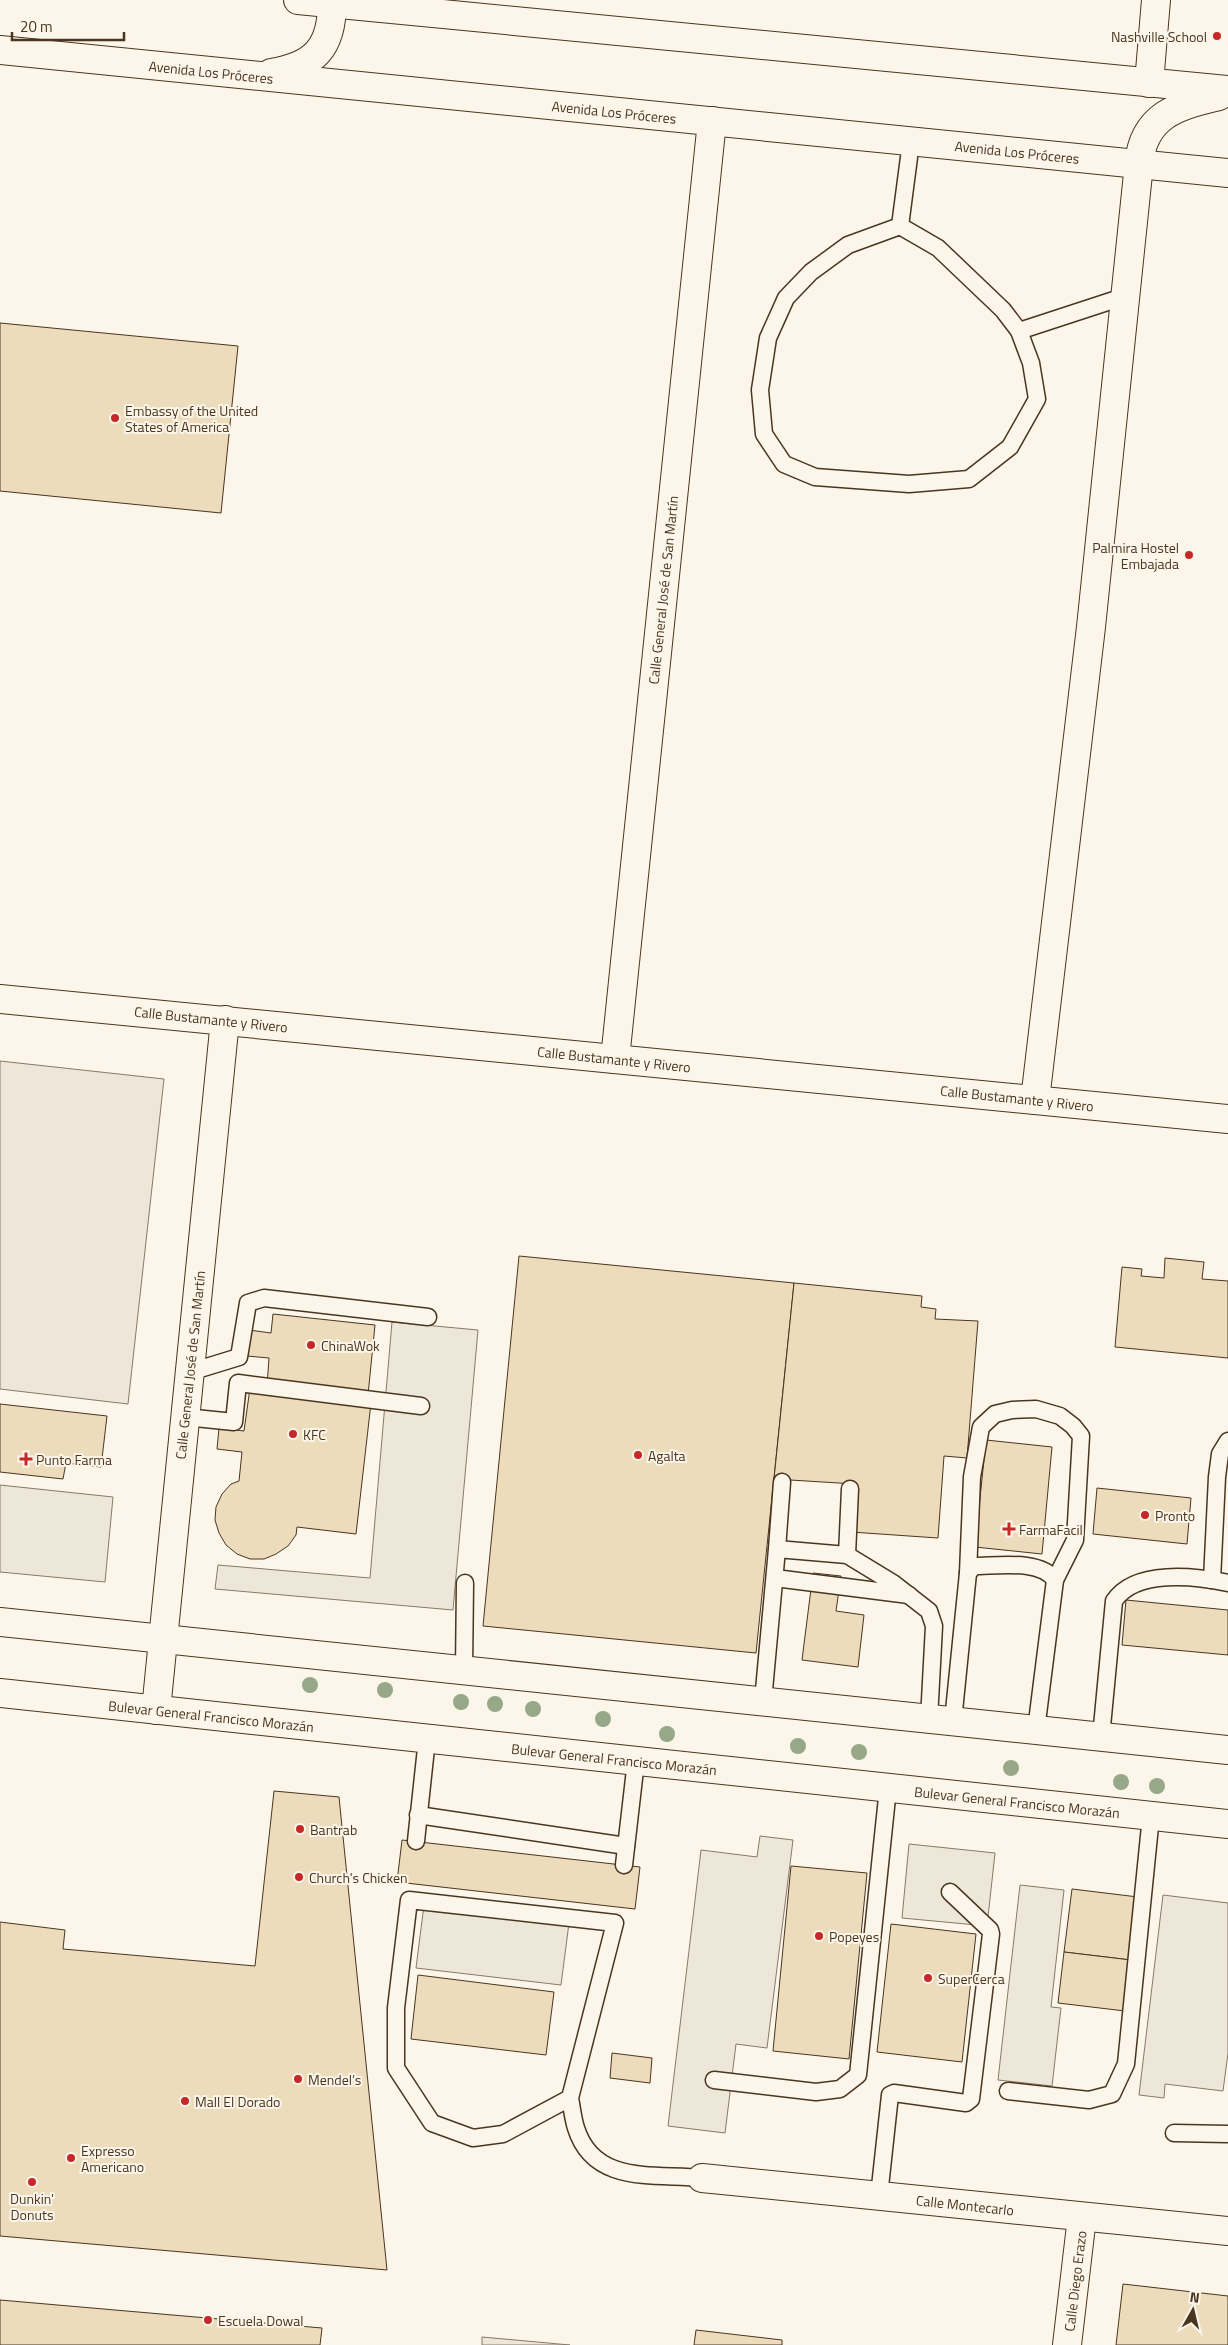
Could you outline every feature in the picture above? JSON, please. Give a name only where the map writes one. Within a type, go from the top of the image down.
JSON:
[{"type":"main road","points":[[298,0],[1228,92]]},
{"type":"main road","points":[[1149,83],[1156,0]]},
{"type":"main road","points":[[242,76],[284,71],[295,68],[312,59],[326,40],[333,2]]},
{"type":"main road","name":"Avenida Los Próceres","points":[[0,50],[242,76],[712,121],[1228,174]]},
{"type":"main road","points":[[1035,1100],[1091,627],[1139,164],[1143,141],[1150,127],[1175,108],[1228,92]]},
{"type":"main road","name":"Calle General José de San Martín","points":[[615,1059],[712,121]]},
{"type":"main road","name":"Calle Bustamante y Rivero","points":[[0,999],[1228,1119]]},
{"type":"main road","name":"Calle General José de San Martín","points":[[156,1710],[225,1020]]},
{"type":"main road","points":[[0,1622],[1228,1750]]},
{"type":"main road","name":"Bulevar General Francisco Morazán","points":[[0,1693],[1228,1824]]},
{"type":"main road","name":"Calle Montecarlo","points":[[702,2178],[1228,2231]]},
{"type":"main road","name":"Calle Diego Erazo","points":[[1067,2345],[1082,2216]]},
{"type":"lane","points":[[900,226],[911,142]]},
{"type":"lane","points":[[900,226],[938,248],[1003,310],[1018,332],[1030,363],[1037,398],[1010,447],[969,479],[909,484],[815,477],[784,464],[764,434],[760,390],[768,338],[786,298],[811,272],[848,245],[900,226]]},
{"type":"lane","points":[[1018,332],[1126,296]]},
{"type":"lane","points":[[190,1372],[239,1357],[248,1303],[254,1300],[264,1298],[428,1317]]},
{"type":"lane","points":[[185,1417],[234,1422],[238,1383],[421,1406]]},
{"type":"lane","points":[[941,1720],[968,1573],[972,1477],[981,1427],[995,1414],[1012,1410],[1036,1409],[1060,1416],[1082,1436],[1075,1540],[1055,1580],[1036,1730]]},
{"type":"lane","points":[[1101,1737],[1114,1601],[1120,1592],[1135,1583],[1147,1579],[1220,1581],[1220,1454],[1228,1441]]},
{"type":"lane","points":[[763,1701],[782,1482]]},
{"type":"lane","points":[[847,1555],[850,1489]]},
{"type":"lane","points":[[777,1549],[847,1555],[893,1583],[929,1611],[934,1626],[941,1720]]},
{"type":"lane","points":[[968,1573],[974,1566],[1025,1567],[1045,1569],[1055,1580]]},
{"type":"lane","points":[[775,1578],[909,1595]]},
{"type":"lane","points":[[464,1670],[465,1583]]},
{"type":"lane","points":[[416,1841],[427,1739]]},
{"type":"lane","points":[[624,1865],[636,1761]]},
{"type":"lane","points":[[714,2080],[816,2092],[840,2088],[858,2076],[888,1788]]},
{"type":"lane","points":[[418,1815],[626,1846]]},
{"type":"lane","points":[[1008,2091],[1089,2100],[1112,2094],[1126,2064],[1151,1816]]},
{"type":"lane","points":[[879,2196],[890,2095],[894,2093],[966,2102],[971,2099],[991,1934],[990,1930],[950,1892]]},
{"type":"lane","points":[[570,2098],[503,2134],[472,2138],[432,2123],[396,2068],[396,2008],[409,1900],[615,1923],[570,2098],[576,2130],[590,2155],[611,2168],[629,2175],[702,2178]]},
{"type":"lane","points":[[1174,2133],[1228,2134]]},
{"type":"shaded area","points":[[0,1061],[164,1079],[128,1404],[0,1389]]},
{"type":"shaded area","points":[[392,1322],[478,1330],[453,1610],[215,1589],[218,1565],[370,1578]]},
{"type":"shaded area","points":[[0,1485],[113,1497],[105,1582],[0,1572]]},
{"type":"shaded area","points":[[760,1836],[793,1840],[767,2048],[736,2044],[725,2133],[668,2126],[701,1850],[757,1857]]},
{"type":"shaded area","points":[[909,1844],[995,1853],[987,1926],[902,1918]]},
{"type":"shaded area","points":[[1020,1885],[1064,1890],[1051,2007],[1061,2008],[1052,2086],[998,2080]]},
{"type":"shaded area","points":[[1163,1895],[1228,1903],[1228,2053],[1223,2091],[1165,2084],[1164,2098],[1139,2095]]},
{"type":"shaded area","points":[[424,1905],[569,1923],[561,1985],[416,1968]]},
{"type":"shaded area","points":[[482,2337],[570,2345],[482,2345]]},
{"type":"building","name":"Embassy of the United States of America","points":[[0,323],[238,346],[221,513],[0,491]]},
{"type":"building","name":"Agalta","points":[[519,1256],[794,1283],[756,1653],[483,1626]]},
{"type":"building","points":[[1165,1258],[1204,1262],[1202,1279],[1228,1281],[1228,1358],[1115,1347],[1122,1267],[1142,1269],[1141,1276],[1164,1278]]},
{"type":"building","points":[[794,1283],[922,1296],[921,1307],[936,1309],[935,1319],[978,1321],[967,1458],[944,1456],[938,1538],[851,1532],[855,1484],[774,1479]]},
{"type":"building","name":"ChinaWok","points":[[273,1314],[375,1325],[368,1395],[267,1386],[269,1358],[247,1356],[249,1330],[271,1333]]},
{"type":"building","points":[[250,1388],[371,1403],[356,1534],[297,1527],[296,1535],[288,1546],[264,1559],[250,1559],[237,1554],[226,1545],[219,1533],[215,1520],[216,1507],[222,1494],[231,1484],[239,1481],[242,1452],[217,1449],[219,1428],[244,1431]]},
{"type":"building","points":[[0,1404],[107,1416],[101,1467],[66,1463],[63,1479],[0,1472]]},
{"type":"building","points":[[986,1440],[1052,1447],[1042,1554],[975,1547]]},
{"type":"building","points":[[1097,1488],[1191,1498],[1187,1544],[1093,1534]]},
{"type":"building","points":[[813,1573],[841,1576],[836,1611],[864,1615],[858,1667],[802,1660]]},
{"type":"building","points":[[1126,1600],[1228,1610],[1228,1655],[1122,1645]]},
{"type":"building","name":"Mall El Dorado","points":[[274,1791],[339,1797],[387,2270],[0,2236],[0,1922],[65,1930],[63,1949],[255,1966]]},
{"type":"building","points":[[402,1840],[640,1867],[635,1909],[397,1882]]},
{"type":"building","points":[[791,1866],[867,1873],[849,2059],[773,2051]]},
{"type":"building","points":[[1072,1889],[1138,1897],[1131,1960],[1064,1952]]},
{"type":"building","points":[[891,1924],[976,1934],[962,2062],[877,2052]]},
{"type":"building","points":[[1064,1952],[1131,1960],[1125,2011],[1058,2003]]},
{"type":"building","points":[[418,1975],[554,1992],[546,2055],[411,2039]]},
{"type":"building","points":[[612,2053],[652,2058],[650,2083],[610,2078]]},
{"type":"building","points":[[1123,2284],[1228,2296],[1228,2345],[1116,2345]]},
{"type":"building","points":[[0,2300],[322,2328],[320,2345],[0,2345]]},
{"type":"building","points":[[696,2330],[782,2340],[782,2345],[694,2345]]},
{"type":"place","name":"Nashville School","points":[[1217,36]]},
{"type":"place","name":"Embassy of the United States of America","points":[[115,418]]},
{"type":"place","name":"Palmira Hostel Embajada","points":[[1189,555]]},
{"type":"place","name":"ChinaWok","points":[[311,1345]]},
{"type":"place","name":"KFC","points":[[293,1434]]},
{"type":"place","name":"Agalta","points":[[638,1455]]},
{"type":"place","name":"Punto Farma","points":[[26,1459]]},
{"type":"place","name":"Pronto","points":[[1145,1515]]},
{"type":"place","name":"FarmaFacil","points":[[1009,1529]]},
{"type":"place","name":"Bantrab","points":[[300,1829]]},
{"type":"place","name":"Church's Chicken","points":[[299,1877]]},
{"type":"place","name":"Popeyes","points":[[819,1936]]},
{"type":"place","name":"SuperCerca","points":[[928,1978]]},
{"type":"place","name":"Mendel’s","points":[[298,2079]]},
{"type":"place","name":"Mall El Dorado","points":[[185,2101]]},
{"type":"place","name":"Expresso Americano","points":[[71,2158]]},
{"type":"place","name":"Dunkin' Donuts","points":[[32,2182]]},
{"type":"place","name":"Escuela Dowal","points":[[208,2320]]}]
